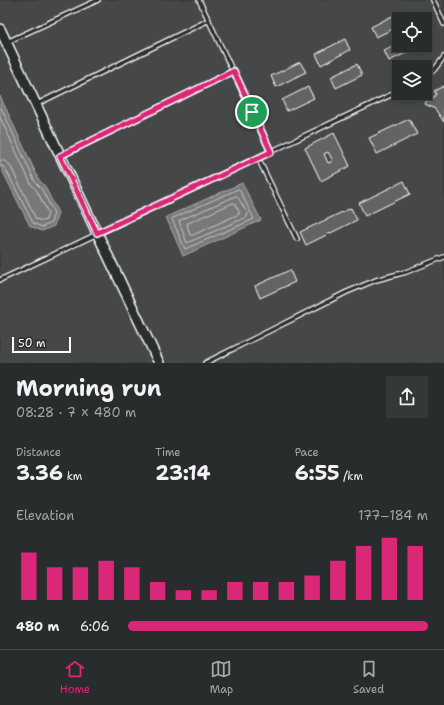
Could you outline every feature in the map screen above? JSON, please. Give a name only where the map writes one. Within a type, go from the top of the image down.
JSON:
[{"type":"street","points":[[0,29],[159,363]]},
{"type":"lane","points":[[6,43],[98,0]]},
{"type":"lane","points":[[199,0],[234,71],[271,152]]},
{"type":"lane","points":[[433,0],[444,24]]},
{"type":"lane","points":[[36,105],[209,20]]},
{"type":"lane","points":[[432,72],[444,56]]},
{"type":"lane","points":[[60,156],[234,71]]},
{"type":"lane","points":[[0,280],[392,94]]},
{"type":"lane","points":[[258,158],[298,239]]},
{"type":"lane","points":[[205,363],[347,292],[376,280],[406,272],[444,257]]},
{"type":"shaded area","points":[[0,0],[444,0],[444,363],[0,363]]},
{"type":"water","points":[[0,96],[39,180],[44,185],[58,213],[54,226],[42,231],[30,226],[0,166]]},
{"type":"water","points":[[242,183],[261,220],[183,256],[166,217]]},
{"type":"building","points":[[392,16],[392,29],[376,37],[371,27]]},
{"type":"building","points":[[345,39],[350,50],[321,65],[316,54]]},
{"type":"building","points":[[392,47],[392,52],[408,52],[389,61],[384,51]]},
{"type":"building","points":[[300,62],[306,72],[276,87],[271,76]]},
{"type":"building","points":[[357,64],[362,75],[336,88],[331,77]]},
{"type":"building","points":[[444,86],[444,122],[435,109],[425,104],[427,100],[430,102],[432,100],[436,94],[434,91]]},
{"type":"building","points":[[308,87],[314,98],[287,111],[282,100]]},
{"type":"building","points":[[409,119],[417,134],[377,154],[369,138]]},
{"type":"building","points":[[334,133],[350,166],[321,181],[305,148]],"holes":[[[328,152],[333,161],[328,163],[324,154]]]},
{"type":"building","points":[[404,181],[410,194],[365,216],[359,203]]},
{"type":"building","points":[[351,208],[357,220],[306,245],[300,232]]},
{"type":"building","points":[[290,270],[295,282],[260,298],[255,286]]},
{"type":"route","points":[[234,71],[252,112],[271,152],[97,233],[60,156],[234,71]]}]
